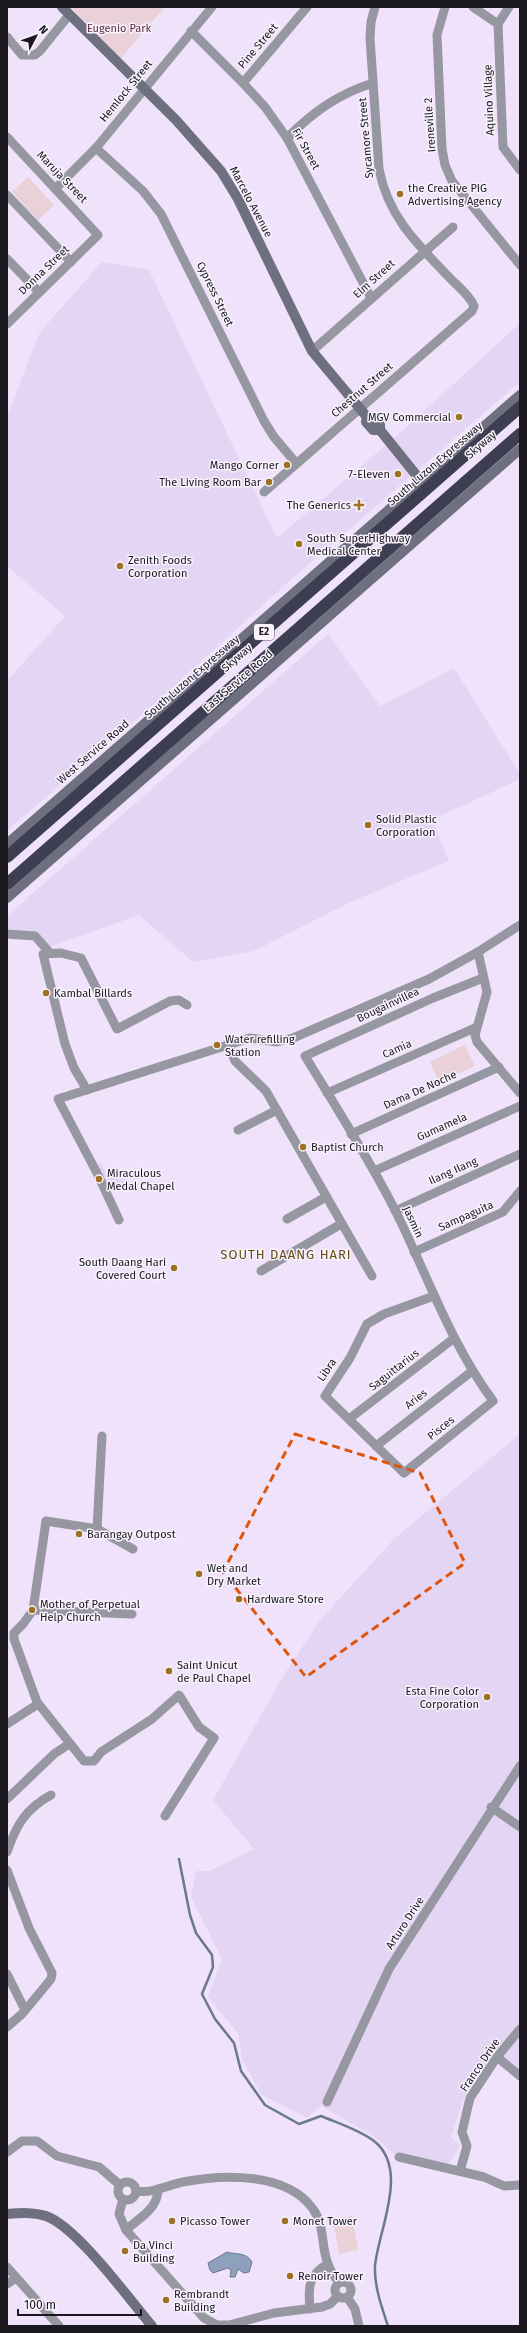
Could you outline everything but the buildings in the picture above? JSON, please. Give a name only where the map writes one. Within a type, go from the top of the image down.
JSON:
[{"type":"highway","name":"South Luzon Expressway","points":[[7,857],[520,406]]},
{"type":"highway","name":"Skyway","points":[[7,864],[520,415]]},
{"type":"highway","name":"Skyway","points":[[7,877],[520,427]]},
{"type":"highway","name":"E2","points":[[7,884],[520,434]]},
{"type":"main road","name":"Marcelo Avenue","points":[[65,11],[202,146],[221,171],[238,199],[312,352],[366,417],[373,417],[380,425],[380,430],[421,481]]},
{"type":"main road","name":"West Service Road","points":[[7,844],[520,395]]},
{"type":"main road","name":"East Service Road","points":[[7,898],[520,448]]},
{"type":"main road","points":[[7,2214],[33,2213],[47,2216],[69,2229],[152,2326]]},
{"type":"street","name":"Hemlock Street","points":[[56,188],[96,148],[212,7]]},
{"type":"street","name":"Pine Street","points":[[243,83],[307,7]]},
{"type":"street","name":"Sycamore Street","points":[[375,7],[371,22],[373,83],[379,169],[383,187],[392,210],[424,251],[474,306]]},
{"type":"street","name":"Ireneville 2","points":[[445,7],[437,35],[442,149],[445,165],[452,181],[520,265]]},
{"type":"street","points":[[473,7],[498,24],[509,7]]},
{"type":"street","points":[[7,37],[22,55],[34,55],[40,51],[65,11]]},
{"type":"street","name":"Aquino Village","points":[[498,24],[502,147],[520,170]]},
{"type":"street","name":"Fir Street","points":[[191,31],[265,107],[287,138],[371,298]]},
{"type":"street","points":[[287,138],[310,115],[332,100],[352,90],[373,83]]},
{"type":"street","name":"Maruja Street","points":[[7,137],[56,188],[98,235]]},
{"type":"street","name":"Cypress Street","points":[[96,148],[143,191],[161,214],[264,421],[274,437],[296,463]]},
{"type":"street","points":[[7,195],[71,262]]},
{"type":"street","name":"Elm Street","points":[[312,352],[453,226]]},
{"type":"street","name":"Donna Street","points":[[7,324],[98,235]]},
{"type":"street","points":[[7,259],[39,292]]},
{"type":"street","name":"Chestnut Street","points":[[264,492],[466,316],[474,306]]},
{"type":"street","points":[[119,1220],[58,1099],[250,1038],[277,1042],[293,1038],[395,995],[478,952],[520,925]]},
{"type":"street","points":[[7,934],[35,936],[50,953]]},
{"type":"street","points":[[478,952],[486,997],[475,1035],[477,1042],[520,1093]]},
{"type":"street","points":[[87,1090],[74,1068],[65,1044],[56,1000],[42,955],[50,953],[70,954],[81,958],[117,1029],[170,1001],[179,1000],[187,1005]]},
{"type":"street","name":"Bougainvillea","points":[[305,1056],[433,998],[483,978]]},
{"type":"street","name":"Camia","points":[[327,1093],[477,1027]]},
{"type":"street","points":[[228,1044],[235,1061],[259,1083],[277,1110],[372,1276]]},
{"type":"street","name":"Jasmin","points":[[305,1056],[374,1171],[395,1211],[453,1339],[471,1372],[493,1401]]},
{"type":"street","name":"Dama De Noche","points":[[351,1134],[499,1067]]},
{"type":"street","name":"Gumamela","points":[[374,1171],[520,1106]]},
{"type":"street","points":[[238,1130],[277,1110]]},
{"type":"street","name":"Ilang Ilang","points":[[395,1211],[520,1154]]},
{"type":"street","name":"Sampaguita","points":[[414,1252],[503,1212],[520,1191]]},
{"type":"street","points":[[288,1219],[326,1197]]},
{"type":"street","points":[[260,1271],[341,1224]]},
{"type":"street","name":"Libra","points":[[404,1474],[325,1396],[350,1358],[367,1324],[384,1314],[434,1296]]},
{"type":"street","name":"Saguittarius","points":[[349,1419],[453,1339]]},
{"type":"street","name":"Aries","points":[[376,1446],[471,1372]]},
{"type":"street","name":"Pisces","points":[[404,1474],[493,1401]]},
{"type":"street","points":[[98,1529],[102,1436]]},
{"type":"street","points":[[134,1549],[98,1529],[46,1521],[33,1610],[24,1624],[14,1633],[14,1639],[38,1704],[84,1761],[94,1761],[101,1752],[152,1719],[179,1695],[199,1727],[214,1738],[165,1816]]},
{"type":"street","points":[[33,1610],[132,1614]]},
{"type":"street","points":[[7,1724],[38,1704]]},
{"type":"street","points":[[7,1799],[54,1754],[69,1744]]},
{"type":"street","name":"Arturo Drive","points":[[327,2102],[389,1969],[491,1807],[520,1766]]},
{"type":"street","points":[[7,1852],[19,1822],[38,1804],[51,1795]]},
{"type":"street","points":[[491,1807],[520,1827]]},
{"type":"street","points":[[7,1870],[29,1928],[52,1973],[51,1979],[25,2010],[7,2027]]},
{"type":"street","points":[[7,1974],[25,2010]]},
{"type":"street","name":"Franco Drive","points":[[460,2171],[467,2146],[462,2132],[470,2098],[497,2057],[520,2029]]},
{"type":"street","points":[[497,2057],[520,2076]]},
{"type":"street","points":[[7,2152],[22,2141],[37,2140],[61,2157],[99,2167],[120,2185]]},
{"type":"street","points":[[400,2157],[460,2171],[504,2186],[520,2185]]},
{"type":"street","points":[[136,2191],[143,2192],[204,2179],[261,2180],[286,2186],[301,2196],[318,2218],[328,2264],[339,2283]]},
{"type":"street","points":[[124,2182],[130,2182],[134,2185],[136,2191],[130,2200],[123,2199],[118,2194],[120,2185],[124,2182]]},
{"type":"street","points":[[126,2230],[157,2202],[158,2189]]},
{"type":"street","points":[[123,2199],[119,2214],[126,2230],[204,2318],[217,2325],[229,2325],[274,2313],[310,2309],[327,2305],[342,2297],[351,2292],[350,2286],[345,2282],[339,2283],[335,2288],[342,2297],[355,2309],[359,2326]]},
{"type":"street","points":[[310,2309],[310,2282],[319,2269],[328,2264]]},
{"type":"street","points":[[7,2267],[59,2326]]},
{"type":"street","points":[[7,2284],[16,2278]]},
{"type":"highlighted area","points":[[295,1434],[420,1473],[465,1563],[306,1677],[223,1572]]},
{"type":"shaded area","points":[[102,262],[149,270],[277,538],[400,433],[520,323],[520,382],[295,576],[162,697],[7,831],[7,681],[65,616],[7,566],[7,416],[40,332]]},
{"type":"shaded area","points":[[328,634],[380,706],[454,668],[520,774],[520,779],[432,820],[449,861],[355,900],[254,951],[193,962],[139,915],[46,948],[40,936],[7,929],[7,916]]},
{"type":"shaded area","points":[[101,1162],[107,1176],[120,1172],[126,1187],[106,1193],[94,1165]]},
{"type":"shaded area","points":[[520,1434],[520,2071],[495,2052],[465,2095],[451,2137],[460,2146],[447,2166],[394,2154],[375,2137],[321,2106],[307,2118],[262,2095],[242,2060],[238,2033],[208,1997],[222,1959],[191,1897],[196,1871],[209,1871],[254,1849],[213,1800],[282,1678],[320,1620],[395,1538]]},
{"type":"green space","name":"Eugenio Park","points":[[71,7],[165,7],[120,59]]},
{"type":"green space","points":[[28,177],[54,205],[38,220],[12,192]]},
{"type":"green space","points":[[465,1045],[475,1066],[439,1082],[430,1062]]},
{"type":"green space","points":[[352,2216],[358,2250],[339,2254],[333,2219]]},
{"type":"water","points":[[227,2252],[244,2255],[250,2259],[252,2262],[249,2272],[244,2273],[238,2269],[235,2277],[230,2277],[231,2270],[228,2268],[213,2273],[210,2270],[208,2263]]},
{"type":"waterway","points":[[179,1859],[190,1915],[196,1933],[212,1955],[213,1967],[202,1994],[215,2019],[234,2043],[241,2071],[265,2105],[299,2124],[321,2116],[342,2124],[356,2130],[374,2141],[385,2153],[390,2167],[391,2184],[389,2201],[377,2252],[375,2274],[379,2297],[388,2326]]},
{"type":"place","name":"the Creative PIG Advertising Agency","points":[[400,194]]},
{"type":"place","name":"MGV Commercial","points":[[459,417]]},
{"type":"place","name":"Mango Corner","points":[[287,465]]},
{"type":"place","name":"7-Eleven","points":[[398,474]]},
{"type":"place","name":"The Living Room Bar","points":[[269,482]]},
{"type":"place","name":"The Generics","points":[[359,505]]},
{"type":"place","name":"South SuperHighway Medical Center","points":[[299,544]]},
{"type":"place","name":"Zenith Foods Corporation","points":[[120,566]]},
{"type":"place","name":"Solid Plastic Corporation","points":[[368,825]]},
{"type":"place","name":"Kambal Billards","points":[[46,993]]},
{"type":"place","name":"Water refilling Station","points":[[217,1045]]},
{"type":"place","name":"Baptist Church","points":[[303,1147]]},
{"type":"place","name":"Miraculous Medal Chapel","points":[[99,1179]]},
{"type":"place","name":"South Daang Hari Covered Court","points":[[174,1268]]},
{"type":"place","name":"Barangay Outpost","points":[[79,1534]]},
{"type":"place","name":"Wet and Dry Market","points":[[199,1574]]},
{"type":"place","name":"Hardware Store","points":[[239,1599]]},
{"type":"place","name":"Mother of Perpetual Help Church","points":[[32,1610]]},
{"type":"place","name":"Saint Unicut de Paul Chapel","points":[[169,1671]]},
{"type":"place","name":"Esta Fine Color Corporation","points":[[487,1697]]},
{"type":"place","name":"Picasso Tower","points":[[172,2221]]},
{"type":"place","name":"Monet Tower","points":[[285,2221]]},
{"type":"place","name":"Da Vinci Building","points":[[125,2251]]},
{"type":"place","name":"Renoir Tower","points":[[290,2276]]},
{"type":"place","name":"Rembrandt Building","points":[[166,2300]]},
{"type":"district","name":"SOUTH DAANG HARI","points":[[286,1254]]}]
